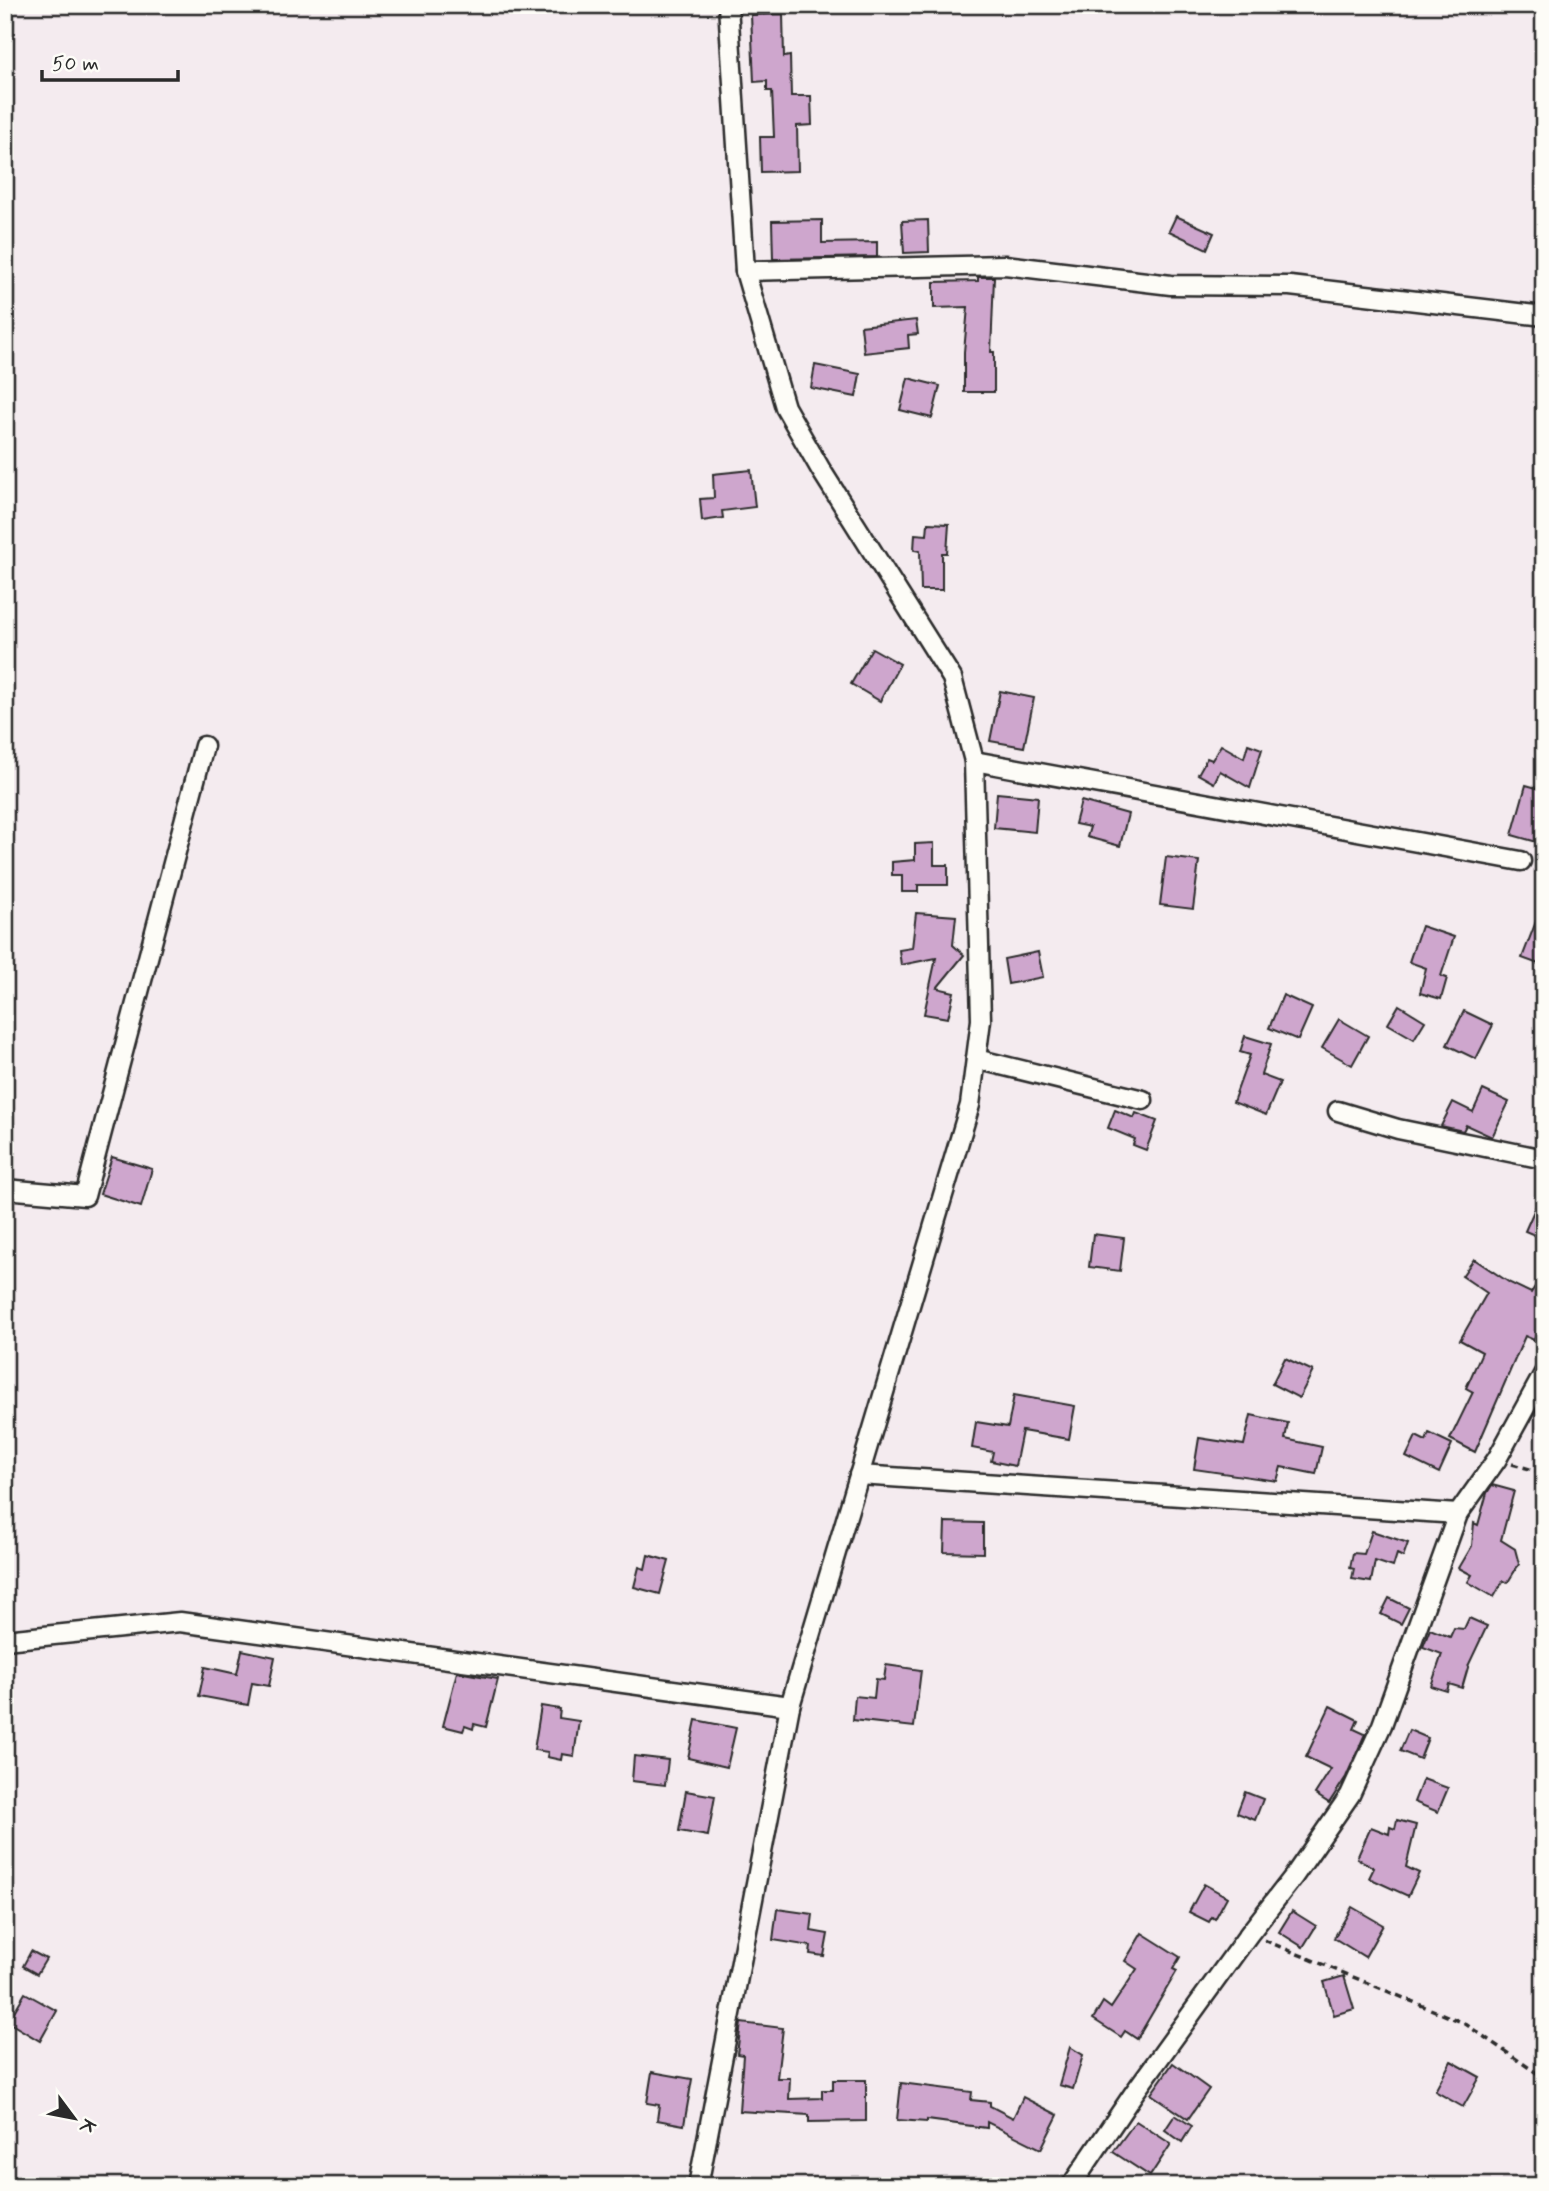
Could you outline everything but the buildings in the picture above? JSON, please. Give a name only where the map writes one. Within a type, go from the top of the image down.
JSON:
[{"type":"street","points":[[698,2186],[790,1706],[970,1105],[981,1020],[974,761],[952,678],[821,470],[785,407],[745,271],[728,5]]},
{"type":"street","points":[[745,271],[1005,265],[1171,285],[1290,286],[1544,316]]},
{"type":"street","points":[[5,1189],[85,1196],[204,746]]},
{"type":"street","points":[[974,761],[1521,861]]},
{"type":"street","points":[[976,1059],[1143,1100]]},
{"type":"street","points":[[1338,1111],[1398,1129],[1544,1159]]},
{"type":"street","points":[[1071,2186],[1134,2093],[1294,1876],[1350,1795],[1382,1726],[1458,1514],[1497,1459],[1544,1373]]},
{"type":"street","points":[[859,1475],[1458,1514]]},
{"type":"street","points":[[5,1640],[180,1622],[790,1706]]},
{"type":"path","points":[[1497,1459],[1544,1473]]},
{"type":"path","points":[[1249,1934],[1464,2023],[1544,2078]]}]
